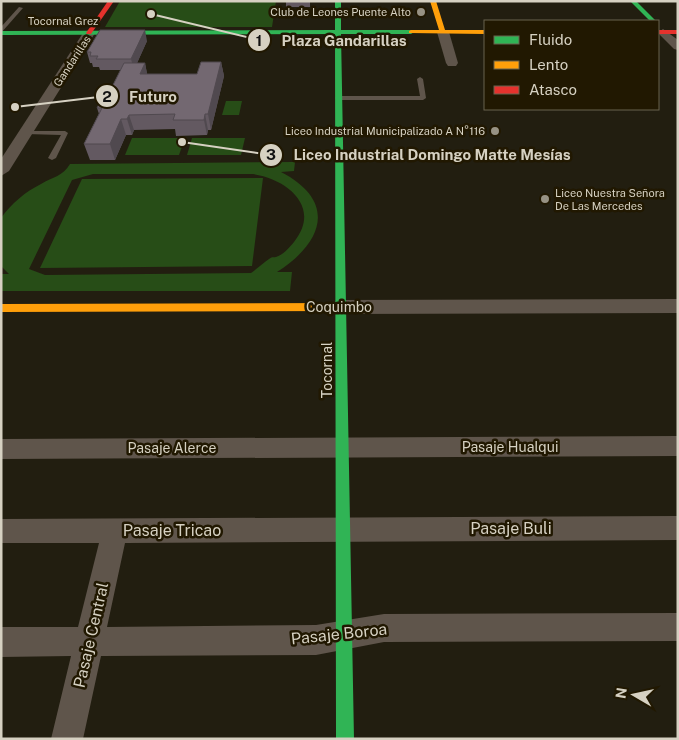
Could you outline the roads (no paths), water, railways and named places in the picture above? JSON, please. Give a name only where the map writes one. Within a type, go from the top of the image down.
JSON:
[{"type":"street","name":"Gandarillas","points":[[1,171],[111,1]]},
{"type":"street","name":"Tocornal","points":[[338,1],[345,739]]},
{"type":"street","points":[[433,1],[452,63]]},
{"type":"street","points":[[633,1],[652,20]]},
{"type":"street","points":[[660,30],[678,32]]},
{"type":"street","points":[[660,30],[678,47]]},
{"type":"street","name":"Tocornal Grez","points":[[1,32],[484,32]]},
{"type":"street","name":"Coquimbo","points":[[1,308],[678,306]]},
{"type":"street","name":"Pasaje Hualqui","points":[[343,447],[678,446]]},
{"type":"street","name":"Pasaje Alerce","points":[[1,449],[343,447]]},
{"type":"street","name":"Pasaje Buli","points":[[344,528],[678,528]]},
{"type":"street","name":"Pasaje Tricao","points":[[1,531],[344,528]]},
{"type":"street","name":"Pasaje Central","points":[[67,739],[115,530]]},
{"type":"street","name":"Pasaje Boroa","points":[[1,642],[316,640],[384,628],[678,627]]},
{"type":"lane","points":[[1,32],[21,8]]},
{"type":"lane","points":[[338,98],[423,98],[420,79]]},
{"type":"lane","points":[[26,132],[65,133],[52,158]]},
{"type":"place","name":"Club de Leones Puente Alto","points":[[421,12]]},
{"type":"place","name":"Plaza Gandarillas","points":[[151,14]]},
{"type":"place","name":"Futuro","points":[[15,107]]},
{"type":"place","name":"Liceo Industrial Municipalizado A N°116","points":[[495,131]]},
{"type":"place","name":"Liceo Industrial Domingo Matte Mesías","points":[[182,142]]},
{"type":"place","name":"Liceo Nuestra Señora De Las Mercedes","points":[[545,199]]}]
